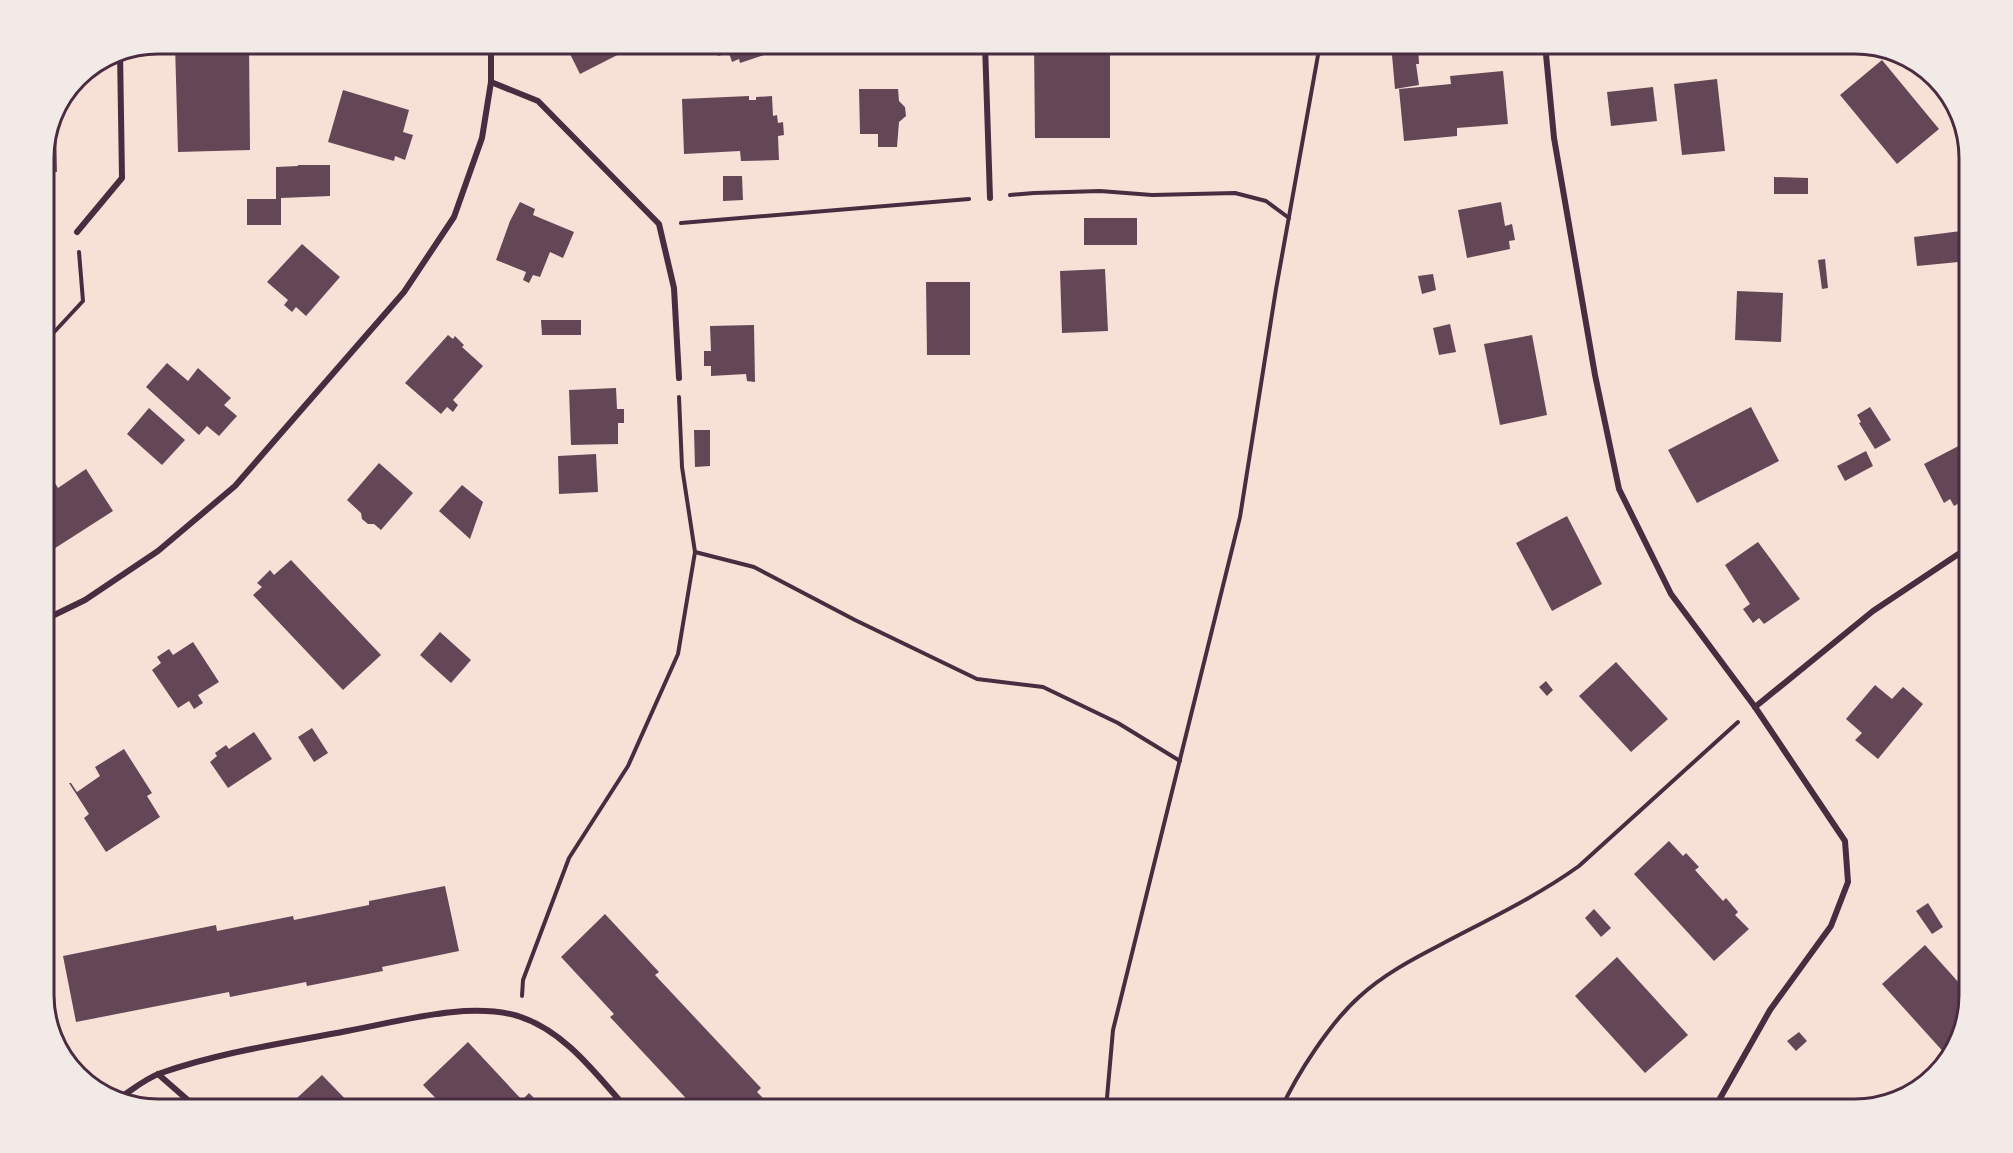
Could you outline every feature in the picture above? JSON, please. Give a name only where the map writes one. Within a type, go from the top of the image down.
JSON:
[{"type":"street","points":[[54,615],[85,600],[158,551],[235,486],[404,292],[454,217],[482,138],[491,82],[491,54]]},
{"type":"street","points":[[985,54],[990,198]]},
{"type":"street","points":[[1546,54],[1554,138],[1595,375],[1619,489],[1671,594],[1755,707],[1845,841],[1848,882],[1831,926],[1770,1010],[1720,1099]]},
{"type":"street","points":[[77,232],[122,178],[120,62]]},
{"type":"street","points":[[491,82],[538,101],[659,224],[674,288],[679,378]]},
{"type":"street","points":[[1755,707],[1874,611],[1959,554]]},
{"type":"street","points":[[127,1094],[158,1074],[229,1053],[454,1012],[493,1011],[519,1017],[552,1033],[577,1054],[617,1099]]},
{"type":"street","points":[[158,1074],[186,1099]]},
{"type":"path","points":[[1107,1099],[1113,1030],[1240,518],[1318,54]]},
{"type":"path","points":[[659,224],[1034,193],[1100,191],[1152,195],[1235,193],[1266,201],[1289,219]]},
{"type":"path","points":[[54,332],[83,301],[77,232]]},
{"type":"path","points":[[519,1017],[524,980],[569,858],[628,766],[678,654],[695,552],[682,467],[679,378]]},
{"type":"path","points":[[695,552],[754,567],[855,620],[977,679],[1043,687],[1118,723],[1180,761]]},
{"type":"path","points":[[1286,1099],[1332,1026],[1359,997],[1405,963],[1551,886],[1579,866],[1755,707]]},
{"type":"building","points":[[175,54],[249,54],[250,150],[178,152]]},
{"type":"building","points":[[570,54],[619,54],[580,74]]},
{"type":"building","points":[[729,54],[767,54],[740,63],[739,59],[732,62]]},
{"type":"building","points":[[1034,54],[1110,54],[1110,138],[1035,138]]},
{"type":"building","points":[[1392,54],[1418,54],[1419,64],[1416,64],[1419,85],[1395,89]]},
{"type":"building","points":[[1882,60],[1939,129],[1897,164],[1840,95]]},
{"type":"building","points":[[1503,71],[1508,124],[1457,128],[1457,136],[1404,141],[1399,89],[1451,84],[1450,76]]},
{"type":"building","points":[[1717,79],[1725,151],[1682,155],[1674,84]]},
{"type":"building","points":[[1653,87],[1657,121],[1611,126],[1607,92]]},
{"type":"building","points":[[859,89],[898,89],[899,101],[905,107],[906,116],[899,122],[897,147],[878,147],[878,134],[860,134]]},
{"type":"building","points":[[343,90],[409,110],[403,132],[413,135],[405,160],[395,156],[394,161],[328,142]]},
{"type":"building","points":[[749,96],[749,100],[756,100],[756,97],[772,96],[773,116],[777,115],[778,123],[783,122],[784,135],[778,136],[779,160],[741,161],[740,151],[684,154],[682,99]]},
{"type":"building","points":[[56,140],[57,172],[54,172]]},
{"type":"building","points":[[330,165],[330,196],[281,198],[281,225],[247,225],[247,199],[276,199],[276,167]]},
{"type":"building","points":[[723,176],[742,176],[743,200],[723,201]]},
{"type":"building","points":[[1774,177],[1808,178],[1808,194],[1774,194]]},
{"type":"building","points":[[520,202],[535,209],[533,215],[574,232],[563,258],[550,252],[540,277],[533,275],[529,283],[523,280],[526,272],[496,260],[510,221]]},
{"type":"building","points":[[1501,202],[1505,226],[1512,224],[1515,240],[1509,241],[1510,249],[1467,258],[1458,210]]},
{"type":"building","points":[[1084,218],[1137,218],[1137,245],[1084,245]]},
{"type":"building","points":[[1959,231],[1959,262],[1917,266],[1914,237]]},
{"type":"building","points":[[302,244],[340,277],[306,316],[296,307],[292,312],[284,305],[288,300],[267,282]]},
{"type":"building","points":[[1825,259],[1828,288],[1822,289],[1818,260]]},
{"type":"building","points":[[1105,269],[1108,331],[1062,333],[1060,271]]},
{"type":"building","points":[[1433,274],[1436,290],[1422,294],[1418,276]]},
{"type":"building","points":[[926,282],[970,282],[970,355],[927,355]]},
{"type":"building","points":[[1737,291],[1783,293],[1781,342],[1735,340]]},
{"type":"building","points":[[541,320],[581,320],[581,335],[542,335]]},
{"type":"building","points":[[1450,324],[1456,352],[1439,355],[1433,328]]},
{"type":"building","points":[[754,325],[755,382],[747,381],[746,374],[711,376],[711,366],[704,366],[704,351],[711,351],[710,326]]},
{"type":"building","points":[[448,335],[453,339],[455,336],[464,345],[462,347],[483,366],[453,400],[458,405],[453,412],[447,407],[441,414],[405,383]]},
{"type":"building","points":[[1532,335],[1547,415],[1500,425],[1484,344]]},
{"type":"building","points":[[167,363],[188,381],[198,368],[231,398],[224,405],[237,416],[219,436],[207,426],[199,435],[146,387]]},
{"type":"building","points":[[616,388],[617,409],[624,409],[624,423],[618,423],[618,444],[571,445],[569,390]]},
{"type":"building","points":[[1751,407],[1779,461],[1697,503],[1668,450]]},
{"type":"building","points":[[1870,407],[1891,440],[1875,449],[1859,423],[1861,422],[1857,415]]},
{"type":"building","points":[[149,408],[185,440],[162,465],[127,434]]},
{"type":"building","points":[[694,430],[710,430],[710,466],[695,467]]},
{"type":"building","points":[[1959,446],[1959,503],[1954,506],[1950,499],[1944,503],[1924,464]]},
{"type":"building","points":[[1866,451],[1873,466],[1845,481],[1837,466]]},
{"type":"building","points":[[596,454],[598,492],[559,494],[558,456]]},
{"type":"building","points":[[379,463],[413,493],[381,530],[362,519],[361,513],[347,500]]},
{"type":"building","points":[[86,469],[113,511],[54,549],[54,482],[58,488]]},
{"type":"building","points":[[462,485],[483,502],[470,539],[439,511]]},
{"type":"building","points":[[1567,516],[1602,584],[1552,611],[1516,543]]},
{"type":"building","points":[[1758,542],[1800,599],[1764,624],[1759,618],[1753,623],[1743,609],[1750,604],[1725,565]]},
{"type":"building","points":[[291,560],[381,655],[343,690],[253,595],[262,587],[257,583],[270,570],[274,575]]},
{"type":"building","points":[[440,632],[471,660],[451,683],[420,655]]},
{"type":"building","points":[[193,642],[219,682],[198,695],[203,703],[194,709],[189,701],[178,708],[152,670],[161,663],[157,657],[169,649],[173,655]]},
{"type":"building","points":[[1616,662],[1668,719],[1631,752],[1579,696]]},
{"type":"building","points":[[1546,681],[1553,690],[1547,696],[1539,687]]},
{"type":"building","points":[[1875,685],[1892,699],[1903,687],[1923,704],[1878,759],[1855,740],[1862,733],[1846,719]]},
{"type":"building","points":[[312,728],[328,753],[314,762],[298,737]]},
{"type":"building","points":[[254,732],[272,759],[228,788],[210,762],[217,756],[215,753],[226,745],[229,749]]},
{"type":"building","points":[[124,749],[152,793],[147,796],[160,817],[106,852],[84,818],[89,814],[69,783],[77,792],[100,776],[95,767]]},
{"type":"building","points":[[1669,841],[1683,856],[1686,853],[1699,867],[1695,870],[1723,901],[1726,898],[1738,912],[1735,915],[1749,929],[1714,961],[1634,874]]},
{"type":"building","points":[[445,886],[459,951],[382,967],[383,971],[307,986],[306,982],[230,997],[229,992],[76,1022],[63,956],[216,925],[217,931],[293,916],[294,920],[369,905],[369,901]]},
{"type":"building","points":[[1928,903],[1943,927],[1932,934],[1916,911]]},
{"type":"building","points":[[1594,909],[1611,928],[1601,937],[1585,918]]},
{"type":"building","points":[[605,914],[659,972],[655,975],[761,1088],[757,1092],[764,1099],[687,1099],[610,1017],[614,1014],[561,957]]},
{"type":"building","points":[[1925,945],[1959,983],[1955,1022],[1942,1051],[1882,984]]},
{"type":"building","points":[[1617,957],[1688,1035],[1645,1073],[1575,996]]},
{"type":"building","points":[[1799,1032],[1807,1041],[1796,1051],[1787,1041]]},
{"type":"building","points":[[468,1042],[521,1099],[436,1099],[423,1085]]},
{"type":"building","points":[[322,1075],[345,1099],[296,1099]]},
{"type":"building","points":[[529,1093],[535,1099],[523,1099]]}]
